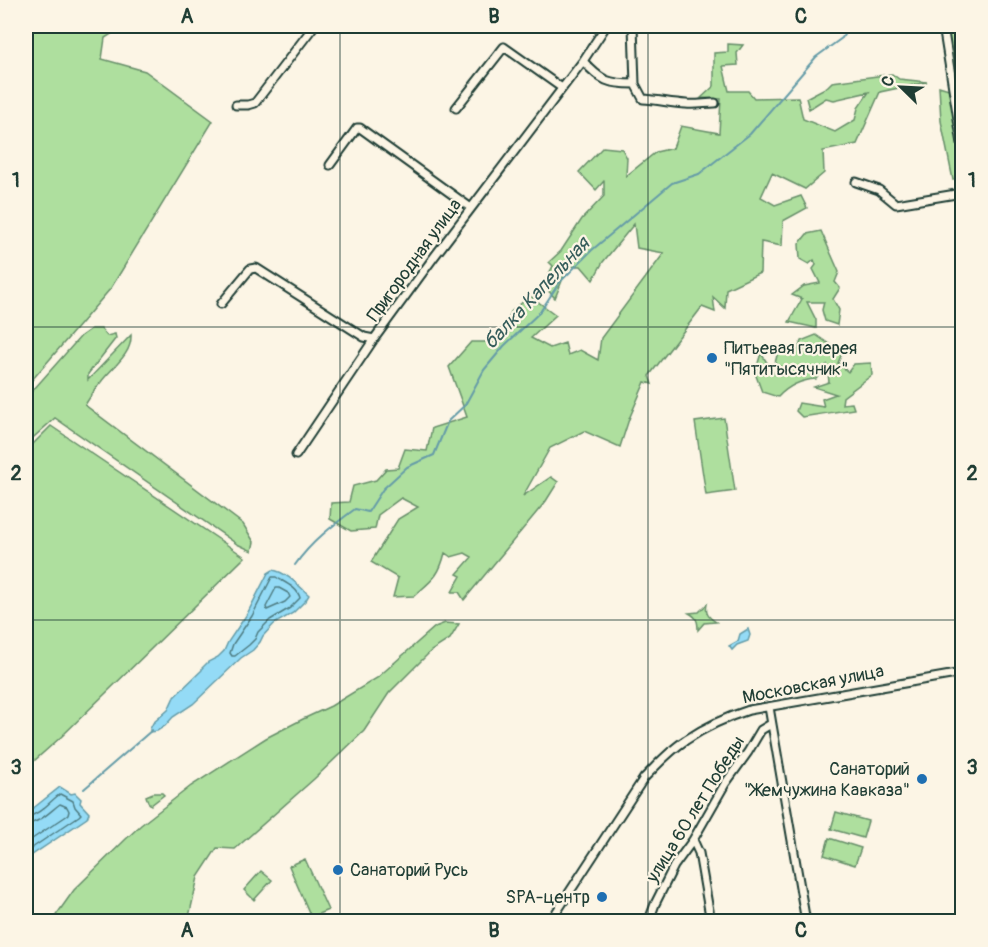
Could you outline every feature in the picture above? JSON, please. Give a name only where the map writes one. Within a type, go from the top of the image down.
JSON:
[{"type":"street","points":[[236,105],[255,103],[314,26]]},
{"type":"street","name":"Пригородная улица","points":[[296,455],[374,339],[583,61],[605,26]]},
{"type":"street","points":[[633,26],[635,84],[643,99],[688,104],[715,103]]},
{"type":"street","points":[[943,26],[963,144]]},
{"type":"street","points":[[456,108],[504,47],[562,88]]},
{"type":"street","points":[[583,61],[594,73],[605,80],[618,84],[635,84]]},
{"type":"street","points":[[330,165],[357,128],[360,128],[471,208]]},
{"type":"street","points":[[856,182],[879,190],[896,204],[963,193]]},
{"type":"street","points":[[221,304],[250,269],[256,268],[364,337],[374,339]]},
{"type":"street","name":"Московская улица","points":[[550,921],[644,778],[685,740],[731,716],[749,710],[963,673]]},
{"type":"street","points":[[769,707],[806,921]]},
{"type":"street","name":"улица 60 лет Победы","points":[[651,915],[674,866],[693,840],[725,784],[761,730],[771,724]]},
{"type":"street","points":[[693,840],[699,853],[711,921]]},
{"type":"green space","points":[[26,26],[124,26],[105,38],[102,59],[145,71],[213,121],[111,288],[26,387]]},
{"type":"green space","points":[[947,26],[962,26],[962,118]]},
{"type":"green space","points":[[728,44],[743,45],[737,53],[738,65],[723,66],[729,91],[748,91],[754,98],[798,97],[803,119],[835,132],[855,120],[858,108],[869,92],[834,100],[826,98],[809,109],[806,98],[832,82],[892,74],[899,79],[927,82],[880,92],[857,144],[823,151],[824,173],[805,189],[772,173],[761,197],[775,205],[801,196],[807,208],[783,221],[782,246],[761,242],[760,273],[726,289],[725,308],[713,297],[715,312],[702,307],[649,376],[652,384],[645,382],[620,447],[584,431],[550,448],[523,496],[551,477],[558,482],[546,501],[464,600],[459,592],[452,592],[461,576],[457,574],[472,557],[465,553],[451,557],[445,553],[437,573],[414,596],[393,597],[398,578],[371,562],[398,519],[418,507],[401,498],[378,515],[375,529],[351,531],[330,519],[331,503],[349,502],[353,486],[376,480],[386,469],[398,468],[405,449],[427,451],[432,428],[467,417],[449,367],[471,342],[501,342],[511,312],[530,296],[556,315],[531,338],[550,348],[565,343],[568,355],[580,350],[598,360],[601,338],[664,253],[637,248],[634,224],[603,262],[593,280],[581,266],[568,266],[555,298],[543,285],[553,266],[549,262],[561,251],[582,219],[604,196],[604,181],[596,190],[579,172],[603,147],[622,149],[627,158],[626,176],[656,152],[673,148],[681,126],[719,133],[721,99],[701,98],[714,86],[714,53],[728,52]]},
{"type":"green space","points":[[939,86],[949,89],[962,170],[962,177],[953,180],[941,121]]},
{"type":"green space","points":[[821,231],[839,272],[835,282],[840,288],[833,299],[839,310],[837,325],[825,321],[822,310],[824,302],[807,302],[816,320],[816,328],[789,322],[802,299],[792,295],[804,286],[820,283],[813,269],[816,265],[814,260],[809,264],[800,259],[799,244],[807,234]]},
{"type":"green space","points":[[91,329],[101,329],[107,336],[115,334],[116,338],[88,374],[88,380],[131,335],[125,355],[85,405],[243,524],[254,542],[252,551],[237,544],[55,418],[26,444],[26,398],[81,336]]},
{"type":"green space","points":[[816,335],[842,353],[838,363],[848,372],[854,364],[871,363],[872,375],[843,397],[842,404],[852,403],[854,409],[802,417],[796,411],[799,403],[824,407],[822,399],[836,394],[814,387],[829,382],[827,365],[816,379],[796,384],[786,389],[778,397],[762,392],[755,373],[761,353],[774,374],[792,375],[775,363],[779,348],[789,355],[797,353],[801,341]]},
{"type":"green space","points":[[724,418],[735,491],[706,495],[695,422]]},
{"type":"green space","points":[[51,426],[245,557],[61,737],[26,768],[26,451]]},
{"type":"green space","points":[[707,604],[708,614],[716,622],[704,623],[698,630],[694,616],[689,613],[699,612]]},
{"type":"green space","points":[[445,623],[459,624],[450,639],[431,651],[389,693],[364,731],[235,849],[217,848],[198,877],[188,921],[52,921],[74,890],[126,839],[191,786],[266,738],[331,706],[377,678],[435,627]]},
{"type":"green space","points":[[153,793],[164,795],[151,805],[146,796]]},
{"type":"green space","points":[[836,812],[868,821],[863,838],[831,829]]},
{"type":"green space","points":[[829,838],[861,848],[855,865],[824,855]]},
{"type":"green space","points":[[305,859],[328,910],[311,917],[289,866]]},
{"type":"green space","points":[[261,871],[272,880],[254,900],[244,890]]},
{"type":"water","points":[[273,570],[287,576],[309,595],[306,600],[293,613],[274,624],[253,650],[241,658],[193,704],[173,717],[165,726],[150,732],[153,723],[168,710],[174,697],[208,662],[224,651],[247,614],[268,573]]},
{"type":"water","points":[[748,629],[750,635],[748,641],[737,645],[732,650],[729,646],[738,641],[740,634]]},
{"type":"water","points":[[60,787],[71,794],[75,793],[81,799],[80,803],[89,813],[87,818],[26,859],[26,813]]},
{"type":"waterway","name":"балка Капельная","points":[[295,565],[315,542],[355,509],[368,512],[383,489],[407,467],[434,455],[448,421],[465,405],[484,370],[504,346],[540,312],[559,283],[592,250],[672,183],[699,174],[750,134],[816,57],[842,38],[849,26]]},
{"type":"waterway","name":"балка Капельная","points":[[84,789],[152,730]]},
{"type":"place","name":"Питьевая галерея \"Пятитысячник\"","points":[[712,358]]},
{"type":"place","name":"Санаторий \"Жемчужина Кавказа\"","points":[[922,779]]},
{"type":"place","name":"Санаторий Русь","points":[[338,870]]},
{"type":"place","name":"SPA-центр","points":[[602,897]]}]
